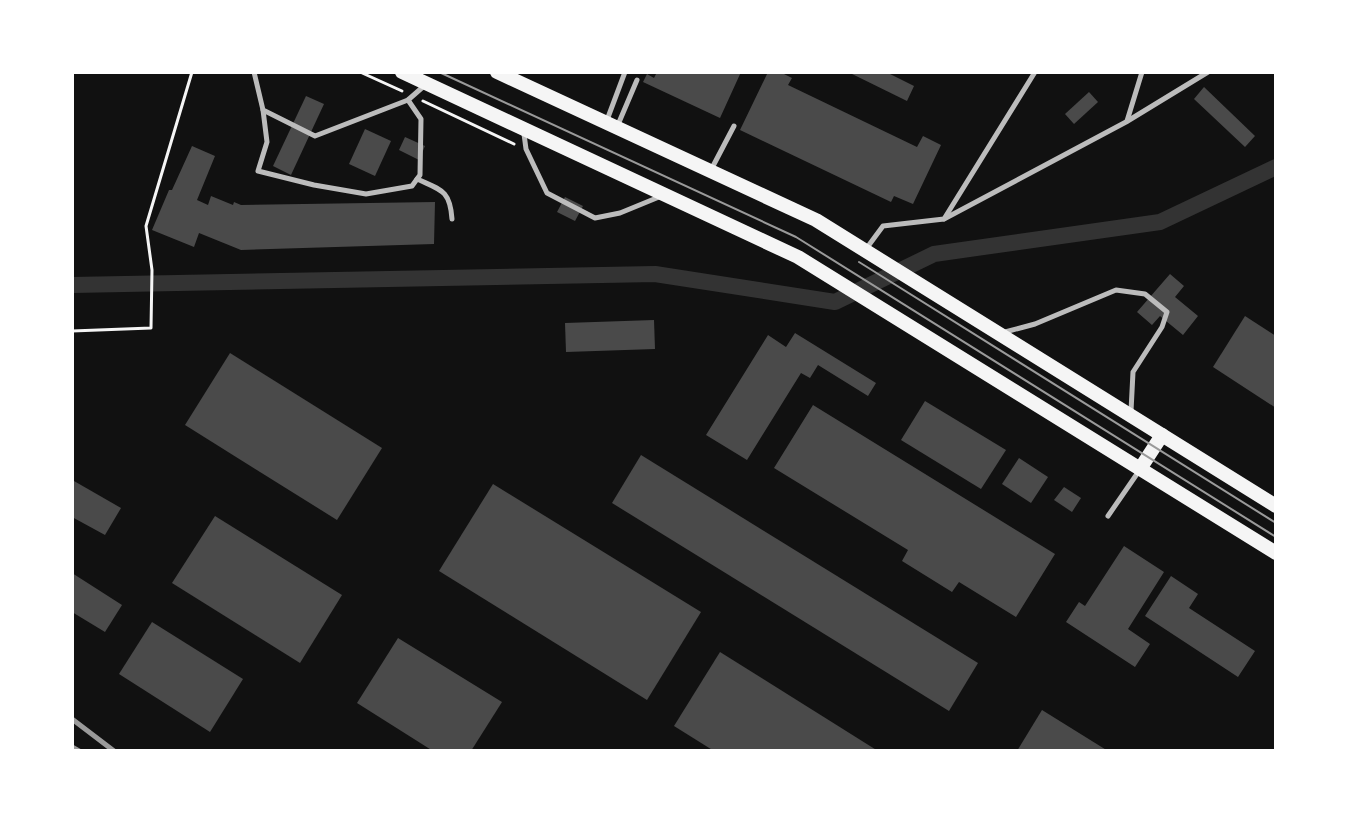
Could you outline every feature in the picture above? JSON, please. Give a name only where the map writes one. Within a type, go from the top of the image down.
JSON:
[{"type":"main road","points":[[402,72],[798,257],[1276,553]]},
{"type":"main road","points":[[497,72],[816,220],[1276,506]]},
{"type":"main road","points":[[1140,469],[1162,435]]},
{"type":"lane","points":[[254,72],[267,142],[258,171],[366,194],[412,186],[420,175],[421,119],[410,98]]},
{"type":"lane","points":[[611,125],[625,72]]},
{"type":"lane","points":[[944,219],[1035,72]]},
{"type":"lane","points":[[1126,122],[1142,72]]},
{"type":"lane","points":[[871,254],[883,226],[944,219],[1126,122],[1208,72]]},
{"type":"lane","points":[[611,125],[637,80]]},
{"type":"lane","points":[[263,110],[315,136],[410,98],[427,84]]},
{"type":"lane","points":[[711,171],[734,126]]},
{"type":"lane","points":[[524,129],[526,149],[547,193],[595,218],[620,213],[664,195]]},
{"type":"lane","points":[[417,179],[444,191],[451,205],[452,219]]},
{"type":"lane","points":[[912,222],[918,213]]},
{"type":"lane","points":[[999,334],[1035,324],[1116,290],[1145,294],[1167,312],[1162,327],[1133,372],[1131,416]]},
{"type":"lane","points":[[1108,516],[1140,469]]},
{"type":"path","points":[[72,331],[151,328],[152,270],[146,226],[192,72]]},
{"type":"path","points":[[360,72],[410,98],[526,149]]},
{"type":"building","points":[[657,72],[741,72],[720,118],[643,82],[647,74],[654,78]]},
{"type":"building","points":[[768,72],[780,72],[792,78],[788,85],[917,147],[923,136],[941,145],[913,204],[894,196],[891,202],[740,130]]},
{"type":"building","points":[[848,72],[886,72],[914,86],[907,101]]},
{"type":"building","points":[[1204,87],[1255,136],[1245,147],[1194,99]]},
{"type":"building","points":[[1089,92],[1098,102],[1074,124],[1065,114]]},
{"type":"building","points":[[306,96],[324,104],[291,175],[273,166]]},
{"type":"building","points":[[365,129],[391,141],[375,176],[349,164]]},
{"type":"building","points":[[405,137],[425,146],[419,160],[399,150]]},
{"type":"building","points":[[192,146],[215,156],[197,200],[208,205],[211,196],[233,205],[234,202],[241,205],[435,202],[434,244],[241,250],[199,233],[194,247],[152,230]]},
{"type":"building","points":[[565,197],[583,206],[575,221],[557,212]]},
{"type":"building","points":[[1170,274],[1184,286],[1175,297],[1198,316],[1183,335],[1160,316],[1152,325],[1137,312]]},
{"type":"building","points":[[1245,316],[1276,336],[1276,408],[1213,367]]},
{"type":"building","points":[[654,320],[655,349],[566,352],[565,323]]},
{"type":"building","points":[[795,333],[876,383],[868,396],[818,365],[810,378],[801,373],[747,460],[706,435],[768,335],[786,347]]},
{"type":"building","points":[[230,353],[382,448],[337,520],[185,425]]},
{"type":"building","points":[[925,401],[1006,450],[981,489],[901,440]]},
{"type":"building","points":[[813,405],[1055,554],[1016,617],[959,582],[952,592],[902,561],[908,550],[774,468]]},
{"type":"building","points":[[641,455],[978,663],[949,711],[612,503]]},
{"type":"building","points":[[1019,458],[1048,477],[1031,503],[1002,484]]},
{"type":"building","points":[[74,481],[121,508],[105,535],[72,517]]},
{"type":"building","points":[[493,484],[701,612],[647,700],[439,571]]},
{"type":"building","points":[[1064,487],[1081,498],[1072,512],[1054,500]]},
{"type":"building","points":[[215,516],[342,595],[300,663],[172,583]]},
{"type":"building","points":[[1124,546],[1164,572],[1128,629],[1150,644],[1135,667],[1066,622],[1079,602],[1085,606]]},
{"type":"building","points":[[72,573],[122,605],[105,632],[72,612]]},
{"type":"building","points":[[1171,576],[1198,594],[1189,608],[1255,651],[1238,677],[1145,616]]},
{"type":"building","points":[[152,622],[243,679],[210,732],[119,674]]},
{"type":"building","points":[[398,638],[502,702],[471,751],[433,751],[357,703]]},
{"type":"building","points":[[720,652],[878,751],[714,751],[674,726]]},
{"type":"building","points":[[1042,710],[1108,751],[1017,751]]},
{"type":"waterway","points":[[72,285],[655,274],[835,302],[934,254],[1160,222],[1276,167]]},
{"type":"tram line","points":[[439,72],[796,237],[1276,537]]},
{"type":"tram line","points":[[859,262],[1276,523]]},
{"type":"railway","points":[[72,719],[114,751]]},
{"type":"railway","points":[[72,747],[79,751]]}]
